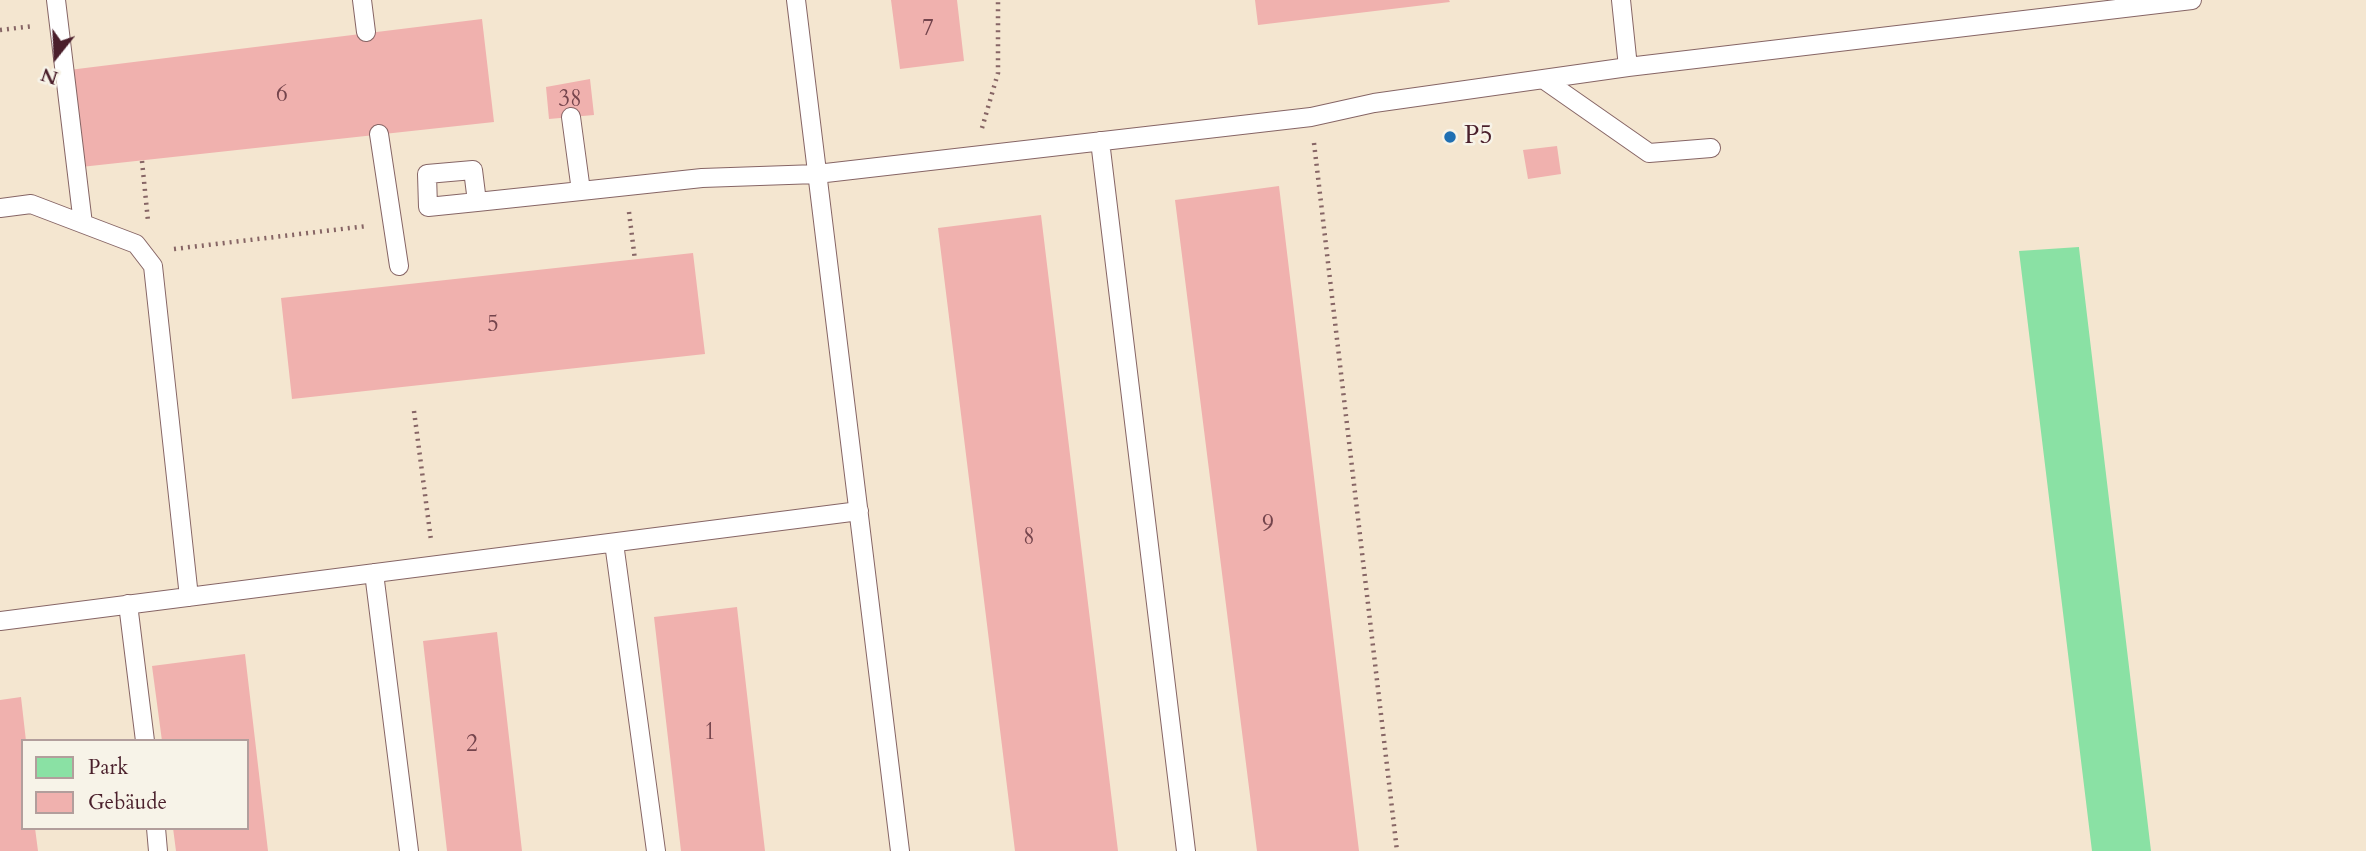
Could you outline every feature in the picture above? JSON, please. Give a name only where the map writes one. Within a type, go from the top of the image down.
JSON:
[{"type":"lane","points":[[56,0],[83,224]]},
{"type":"lane","points":[[362,0],[366,32]]},
{"type":"lane","points":[[796,0],[900,851]]},
{"type":"lane","points":[[1620,0],[1628,67]]},
{"type":"lane","points":[[477,202],[702,178],[817,174],[1311,117],[1374,103],[1628,67],[2192,0]]},
{"type":"lane","points":[[1543,79],[1649,153],[1711,148]]},
{"type":"lane","points":[[571,117],[581,191]]},
{"type":"lane","points":[[379,134],[399,266]]},
{"type":"lane","points":[[1100,141],[1186,851]]},
{"type":"lane","points":[[0,208],[31,204],[136,244],[153,266],[189,597]]},
{"type":"lane","points":[[0,621],[859,512]]},
{"type":"lane","points":[[614,543],[656,851]]},
{"type":"lane","points":[[374,573],[409,851]]},
{"type":"lane","points":[[128,604],[145,739]]},
{"type":"lane","points":[[156,830],[158,851]]},
{"type":"path","points":[[974,156],[998,73],[998,0]]},
{"type":"path","points":[[1311,117],[1397,851]]},
{"type":"path","points":[[142,161],[149,223]]},
{"type":"path","points":[[626,186],[635,260]]},
{"type":"path","points":[[174,249],[392,223]]},
{"type":"path","points":[[414,411],[435,565]]},
{"type":"green space","points":[[2079,247],[2151,851],[2092,851],[2019,251]]},
{"type":"building","points":[[891,0],[957,0],[964,61],[900,69]]},
{"type":"building","points":[[1255,0],[1449,0],[1450,2],[1258,25]]},
{"type":"building","points":[[482,19],[494,122],[81,167],[69,70]]},
{"type":"building","points":[[590,79],[594,115],[549,119],[546,87]]},
{"type":"building","points":[[1557,146],[1561,174],[1528,179],[1523,150]]},
{"type":"building","points":[[1279,186],[1359,851],[1257,851],[1175,200]]},
{"type":"building","points":[[1041,215],[1118,851],[1015,851],[938,228]]},
{"type":"building","points":[[693,253],[705,354],[292,399],[281,298]]},
{"type":"building","points":[[737,607],[765,851],[681,851],[654,617]]},
{"type":"building","points":[[497,632],[522,851],[447,851],[423,641]]},
{"type":"building","points":[[245,654],[268,851],[176,851],[173,830],[248,830],[248,739],[162,739],[152,666]]},
{"type":"building","points":[[21,697],[26,739],[21,739],[21,830],[35,830],[38,851],[0,851],[0,700]]},
{"type":"place","name":"P5","points":[[1450,137]]}]
